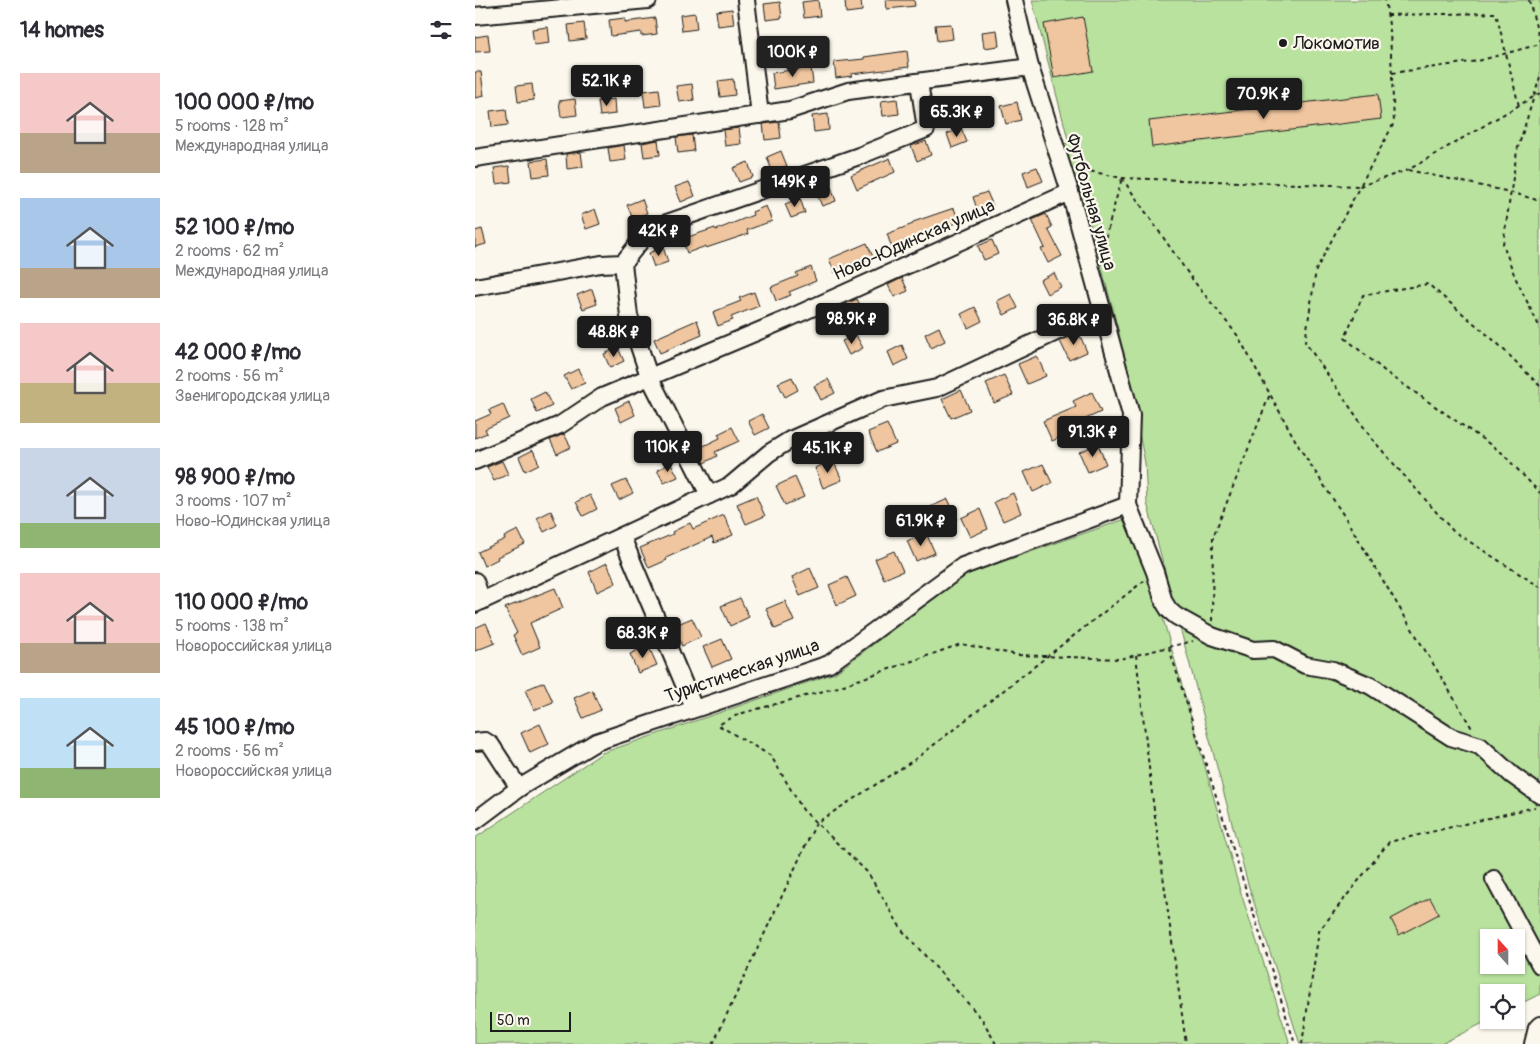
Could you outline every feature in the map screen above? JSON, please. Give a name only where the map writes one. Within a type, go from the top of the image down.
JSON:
[{"type":"street","points":[[475,16],[648,0]]},
{"type":"street","points":[[746,0],[760,115]]},
{"type":"street","name":"Футбольная улица","points":[[1014,0],[1030,67],[1070,192],[1131,415],[1128,505]]},
{"type":"street","points":[[475,158],[790,110],[848,91],[1030,67]]},
{"type":"street","points":[[709,495],[649,376],[629,316],[623,263],[650,229],[859,156],[926,129],[919,82]]},
{"type":"street","name":"Ново-Юдинская улица","points":[[475,461],[559,425],[602,397],[785,320],[1070,192]]},
{"type":"street","points":[[475,287],[601,264],[623,263]]},
{"type":"street","points":[[475,581],[479,602],[731,485],[769,453],[790,440],[883,399],[937,388],[1101,311]]},
{"type":"street","points":[[1128,505],[1155,572],[1164,602],[1176,616],[1212,636],[1253,650],[1274,649],[1305,665],[1333,670],[1355,678],[1371,686],[1451,737],[1480,746],[1512,776],[1540,795]]},
{"type":"street","name":"Туристическая улица","points":[[475,821],[519,788],[596,742],[829,664],[963,566],[1128,505]]},
{"type":"street","points":[[621,537],[694,708]]},
{"type":"street","points":[[475,742],[485,741],[491,745],[519,788]]},
{"type":"street","points":[[1494,879],[1540,965]]},
{"type":"street","points":[[1533,1044],[1537,1028],[1540,1025]]},
{"type":"path","points":[[1385,0],[1392,73],[1394,123],[1316,270],[1305,342],[1372,439],[1453,531],[1540,587]]},
{"type":"path","points":[[1392,73],[1478,61],[1540,43],[1529,0]]},
{"type":"path","points":[[1387,15],[1496,13],[1519,106]]},
{"type":"path","points":[[1540,77],[1517,151],[1503,244],[1515,277],[1540,328]]},
{"type":"path","points":[[1061,165],[1122,178],[1360,186],[1408,170],[1540,93]]},
{"type":"path","points":[[1408,170],[1540,200]]},
{"type":"path","points":[[1101,253],[1122,178]]},
{"type":"path","points":[[1122,178],[1192,279],[1238,336],[1299,447],[1346,519],[1488,753]]},
{"type":"path","points":[[1540,386],[1497,343],[1427,284],[1363,295],[1345,338],[1387,373],[1501,452],[1540,493]]},
{"type":"path","points":[[996,1044],[982,1018],[902,930],[868,874],[803,810],[771,756],[718,725],[739,714],[835,688],[961,644],[1018,656],[1120,659],[1212,636],[1213,536],[1270,394]]},
{"type":"path","points":[[713,1044],[816,823],[917,758],[1155,572]]},
{"type":"path","points":[[1169,648],[1295,1044]]},
{"type":"path","points":[[1136,655],[1153,802],[1186,1044]]},
{"type":"path","points":[[1302,1044],[1319,931],[1389,842],[1540,805]]},
{"type":"green space","points":[[1032,0],[1540,0],[1540,994],[1525,1002],[1525,984],[1480,984],[1480,1024],[1441,1044],[1300,1044],[1248,884],[1147,503],[1145,463],[1118,329],[1085,205],[1063,144],[1069,143]]},
{"type":"green space","points":[[1134,516],[1239,887],[1290,1044],[475,1044],[475,838],[602,753],[835,673],[967,574]]},
{"type":"building","points":[[818,0],[820,16],[804,18],[802,2]]},
{"type":"building","points":[[845,0],[861,0],[862,11],[846,13]]},
{"type":"building","points":[[886,0],[914,0],[915,6],[887,9]]},
{"type":"building","points":[[780,2],[782,18],[766,20],[764,4]]},
{"type":"building","points":[[732,9],[734,24],[718,26],[716,11]]},
{"type":"building","points":[[695,13],[697,29],[682,31],[680,15]]},
{"type":"building","points":[[1083,17],[1093,71],[1054,78],[1044,24]]},
{"type":"building","points":[[625,18],[625,22],[655,18],[657,34],[641,36],[641,32],[611,36],[609,20]]},
{"type":"building","points":[[584,23],[586,39],[570,41],[568,25]]},
{"type":"building","points":[[951,24],[953,39],[937,41],[935,25]]},
{"type":"building","points":[[548,27],[550,43],[534,45],[532,29]]},
{"type":"building","points":[[997,30],[999,46],[984,48],[982,32]]},
{"type":"building","points":[[488,35],[490,51],[475,52],[475,37]]},
{"type":"building","points":[[907,51],[909,67],[851,74],[852,76],[836,78],[834,62],[864,59],[864,57]]},
{"type":"building","points":[[811,67],[813,83],[774,89],[772,73]]},
{"type":"building","points":[[475,72],[481,72],[484,96],[475,98]]},
{"type":"building","points":[[733,79],[735,95],[720,97],[718,81]]},
{"type":"building","points":[[532,84],[534,100],[518,102],[516,86]]},
{"type":"building","points":[[692,84],[694,100],[679,102],[676,86]]},
{"type":"building","points":[[659,89],[661,105],[645,107],[643,91]]},
{"type":"building","points":[[1378,94],[1381,119],[1152,147],[1149,121]]},
{"type":"building","points":[[575,99],[577,115],[561,117],[559,101]]},
{"type":"building","points":[[614,99],[615,114],[600,116],[598,101]]},
{"type":"building","points":[[897,99],[899,114],[883,116],[881,101]]},
{"type":"building","points":[[1017,102],[1021,120],[1006,124],[1001,106]]},
{"type":"building","points":[[506,109],[508,125],[492,127],[490,111]]},
{"type":"building","points":[[828,114],[829,130],[814,132],[812,116]]},
{"type":"building","points":[[779,122],[781,138],[765,140],[763,124]]},
{"type":"building","points":[[739,128],[741,144],[725,146],[723,130]]},
{"type":"building","points":[[961,128],[967,142],[952,148],[947,134]]},
{"type":"building","points":[[692,135],[694,151],[678,153],[676,137]]},
{"type":"building","points":[[658,140],[660,155],[644,157],[642,143]]},
{"type":"building","points":[[926,141],[931,155],[917,161],[911,146]]},
{"type":"building","points":[[624,145],[626,160],[610,162],[608,148]]},
{"type":"building","points":[[781,151],[787,166],[772,171],[767,157]]},
{"type":"building","points":[[581,152],[583,167],[567,169],[566,154]]},
{"type":"building","points":[[890,158],[895,172],[857,189],[851,175]]},
{"type":"building","points":[[547,159],[549,175],[533,177],[531,161]]},
{"type":"building","points":[[748,162],[753,177],[739,182],[733,168]]},
{"type":"building","points":[[509,166],[511,182],[496,184],[494,168]]},
{"type":"building","points":[[1037,167],[1043,181],[1028,187],[1023,172]]},
{"type":"building","points":[[689,182],[695,196],[681,202],[675,187]]},
{"type":"building","points":[[831,187],[836,201],[822,206],[816,192]]},
{"type":"building","points":[[987,192],[993,206],[978,212],[973,197]]},
{"type":"building","points":[[800,198],[805,213],[791,218],[785,204]]},
{"type":"building","points":[[642,199],[647,213],[633,219],[627,205]]},
{"type":"building","points":[[766,206],[772,221],[747,230],[748,234],[687,253],[682,239],[715,228],[716,230],[753,215],[752,212]]},
{"type":"building","points":[[954,208],[959,222],[892,248],[887,234],[913,224],[913,222]]},
{"type":"building","points":[[595,209],[600,224],[586,229],[581,215]]},
{"type":"building","points":[[1046,214],[1052,227],[1048,229],[1062,256],[1048,263],[1041,249],[1045,248],[1032,220]]},
{"type":"building","points":[[482,229],[486,244],[475,247],[475,231]]},
{"type":"building","points":[[992,240],[998,254],[984,260],[978,246]]},
{"type":"building","points":[[867,243],[873,257],[835,273],[829,259]]},
{"type":"building","points":[[663,247],[668,262],[654,267],[649,253]]},
{"type":"building","points":[[811,267],[816,281],[789,292],[791,295],[776,301],[771,287],[798,276],[796,273]]},
{"type":"building","points":[[1054,273],[1061,287],[1047,294],[1040,280]]},
{"type":"building","points":[[902,278],[908,291],[894,297],[888,285]]},
{"type":"building","points":[[592,289],[597,304],[583,309],[577,295]]},
{"type":"building","points":[[754,292],[759,306],[731,317],[733,320],[718,326],[713,312],[741,301],[739,298]]},
{"type":"building","points":[[1011,294],[1018,308],[1004,315],[997,301]]},
{"type":"building","points":[[857,299],[861,307],[847,313],[843,305]]},
{"type":"building","points":[[975,307],[982,321],[968,328],[961,314]]},
{"type":"building","points":[[697,320],[702,335],[660,353],[654,339]]},
{"type":"building","points":[[939,327],[945,341],[931,348],[925,334]]},
{"type":"building","points":[[1079,333],[1087,352],[1069,360],[1060,341]]},
{"type":"building","points":[[856,335],[863,348],[849,355],[842,341]]},
{"type":"building","points":[[902,345],[908,359],[894,366],[888,352]]},
{"type":"building","points":[[618,348],[624,361],[610,368],[604,354]]},
{"type":"building","points":[[1037,356],[1046,376],[1027,384],[1018,364]]},
{"type":"building","points":[[578,369],[585,383],[571,389],[564,376]]},
{"type":"building","points":[[1004,375],[1013,395],[994,403],[986,383]]},
{"type":"building","points":[[792,377],[798,390],[785,397],[778,383]]},
{"type":"building","points":[[828,379],[835,393],[821,400],[814,386]]},
{"type":"building","points":[[961,390],[970,410],[951,418],[942,399]]},
{"type":"building","points":[[545,392],[552,406],[537,413],[531,399]]},
{"type":"building","points":[[1092,392],[1101,412],[1068,427],[1071,433],[1052,441],[1043,421],[1076,407],[1073,401]]},
{"type":"building","points":[[629,401],[635,415],[621,422],[615,408]]},
{"type":"building","points":[[503,404],[509,418],[485,429],[487,433],[475,438],[475,421],[491,414],[489,410]]},
{"type":"building","points":[[762,414],[769,428],[755,435],[748,421]]},
{"type":"building","points":[[887,424],[896,444],[877,452],[868,432]]},
{"type":"building","points":[[732,427],[739,441],[715,452],[717,456],[704,463],[697,449],[720,438],[718,434]]},
{"type":"building","points":[[564,434],[571,447],[557,454],[550,440]]},
{"type":"building","points":[[1098,444],[1106,464],[1088,472],[1079,452]]},
{"type":"building","points":[[533,450],[539,464],[525,471],[519,457]]},
{"type":"building","points":[[833,460],[842,480],[823,488],[815,468]]},
{"type":"building","points":[[502,461],[508,474],[494,481],[487,467]]},
{"type":"building","points":[[671,463],[678,477],[664,483],[657,470]]},
{"type":"building","points":[[1043,464],[1052,483],[1033,492],[1024,472]]},
{"type":"building","points":[[795,477],[804,497],[785,505],[776,486]]},
{"type":"building","points":[[626,480],[633,493],[619,500],[612,486]]},
{"type":"building","points":[[1013,493],[1021,513],[1003,521],[994,502]]},
{"type":"building","points":[[590,495],[597,509],[583,516],[576,502]]},
{"type":"building","points":[[756,496],[765,516],[746,524],[737,504]]},
{"type":"building","points":[[948,499],[957,519],[938,527],[930,507]]},
{"type":"building","points":[[980,509],[988,529],[970,537],[961,518]]},
{"type":"building","points":[[551,511],[557,525],[544,532],[537,518]]},
{"type":"building","points":[[724,515],[733,535],[714,543],[712,537],[649,568],[640,548],[673,534],[672,532],[690,523],[693,529]]},
{"type":"building","points":[[518,530],[525,544],[497,557],[498,559],[484,566],[478,552],[505,539],[504,537]]},
{"type":"building","points":[[926,533],[935,553],[916,561],[907,541]]},
{"type":"building","points":[[894,551],[903,571],[884,579],[875,559]]},
{"type":"building","points":[[607,563],[616,583],[597,592],[589,572]]},
{"type":"building","points":[[810,568],[819,588],[800,596],[792,577]]},
{"type":"building","points":[[847,577],[856,596],[837,605],[829,585]]},
{"type":"building","points":[[555,588],[563,608],[530,623],[540,647],[522,655],[513,635],[517,633],[505,608]]},
{"type":"building","points":[[740,598],[749,617],[730,626],[721,606]]},
{"type":"building","points":[[785,601],[794,621],[775,629],[766,609]]},
{"type":"building","points":[[692,618],[701,637],[682,646],[673,626]]},
{"type":"building","points":[[486,623],[495,643],[475,651],[475,628]]},
{"type":"building","points":[[722,639],[731,659],[712,667],[703,647]]},
{"type":"building","points":[[648,645],[657,665],[638,673],[630,654]]},
{"type":"building","points":[[544,682],[553,702],[534,710],[525,690]]},
{"type":"building","points":[[592,690],[601,710],[583,718],[574,698]]},
{"type":"building","points":[[540,724],[549,744],[530,753],[521,733]]},
{"type":"building","points":[[1430,898],[1439,914],[1399,935],[1391,919]]},
{"type":"place","name":"Локомотив","points":[[1283,43]]}]
